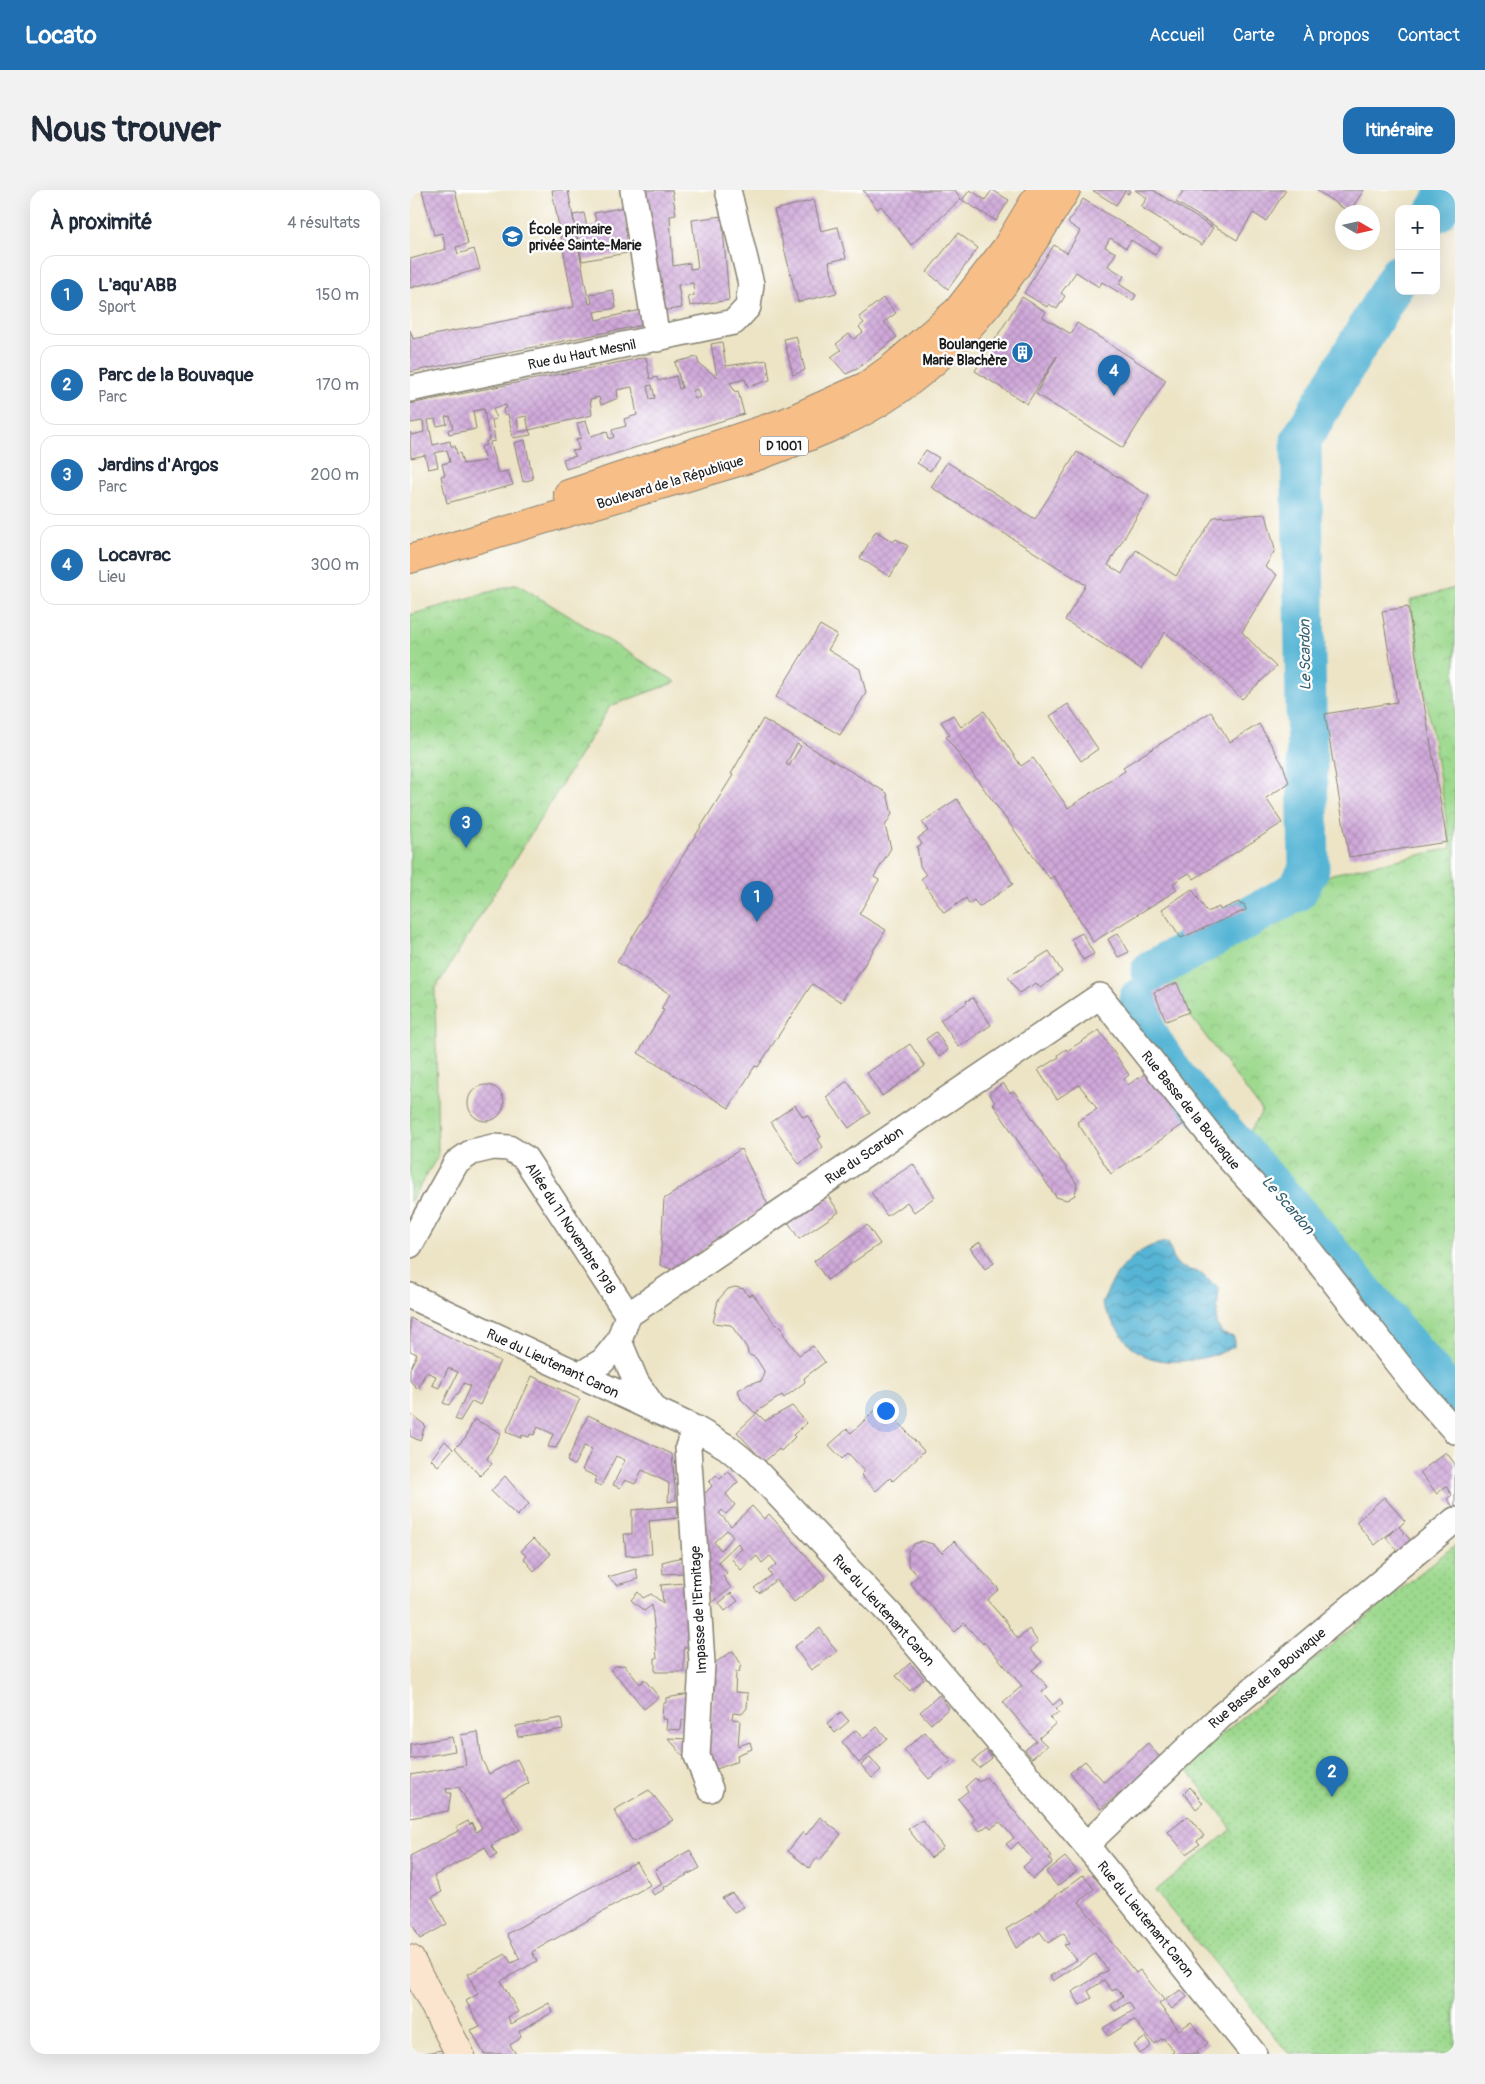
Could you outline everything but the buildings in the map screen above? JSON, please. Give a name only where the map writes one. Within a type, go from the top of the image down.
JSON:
[{"type":"main road","name":"Boulevard de la République","points":[[410,539],[442,532],[529,506],[749,434],[826,406],[866,386],[901,360],[958,310],[1006,248],[1041,190]]},
{"type":"main road","name":"Boulevard de la République","points":[[410,559],[747,459],[806,439],[879,402],[932,363],[992,302],[1066,190]]},
{"type":"main road","points":[[410,1959],[460,2054]]},
{"type":"street","points":[[634,190],[657,339]]},
{"type":"street","name":"Rue du Haut Mesnil","points":[[410,389],[734,322],[748,307],[751,284],[728,190]]},
{"type":"street","name":"Rue du Scardon","points":[[628,1315],[1100,996]]},
{"type":"street","name":"Rue Basse de la Bouvaque","points":[[1100,996],[1153,1066],[1224,1154],[1288,1223],[1417,1388],[1455,1430]]},
{"type":"street","name":"Allée du 11 Novembre 1918","points":[[410,1244],[456,1162],[472,1152],[493,1147],[509,1148],[525,1158],[628,1315]]},
{"type":"street","name":"Rue du Lieutenant Caron","points":[[410,1296],[696,1429],[727,1448],[755,1470],[890,1614],[1086,1845],[1254,2054]]},
{"type":"street","points":[[580,1375],[603,1361],[619,1341],[628,1315]]},
{"type":"street","points":[[619,1341],[636,1382],[657,1412]]},
{"type":"street","name":"Impasse de l'Ermitage","points":[[696,1429],[688,1447],[702,1663],[697,1756],[710,1789]]},
{"type":"street","name":"Rue Basse de la Bouvaque","points":[[1086,1845],[1220,1717],[1455,1520]]},
{"type":"green space","points":[[517,584],[676,682],[610,706],[435,989],[438,1156],[410,1202],[410,615]]},
{"type":"green space","points":[[1455,588],[1455,1419],[1238,1152],[1262,1111],[1161,977],[1332,874],[1451,848],[1410,600]]},
{"type":"green space","points":[[1455,1545],[1455,2054],[1289,2054],[1155,1891],[1232,1829],[1184,1765]]},
{"type":"water","points":[[1168,1242],[1174,1260],[1180,1267],[1200,1273],[1219,1289],[1216,1324],[1223,1334],[1234,1337],[1234,1347],[1213,1355],[1187,1360],[1174,1361],[1150,1358],[1134,1349],[1114,1324],[1102,1304],[1112,1282],[1126,1263],[1135,1255],[1156,1244]]},
{"type":"waterway","name":"Le Scardon","points":[[1440,205],[1449,190]]},
{"type":"waterway","name":"Le Scardon","points":[[1151,971],[1297,891],[1309,869],[1301,440],[1395,282]]},
{"type":"waterway","name":"Le Scardon","points":[[1139,999],[1145,1032],[1176,1078],[1310,1229],[1455,1402]]},
{"type":"place","name":"École primaire privée Sainte-Marie","points":[[513,237]]},
{"type":"place","name":"Boulangerie Marie Blachère","points":[[1023,352]]},
{"type":"place","name":"Locavrac","points":[[1114,396]]},
{"type":"place","name":"Jardins d'Argos","points":[[466,848]]},
{"type":"place","name":"L'aqu'ABB","points":[[757,922]]},
{"type":"place","name":"Parc de la Bouvaque","points":[[1332,1797]]}]
